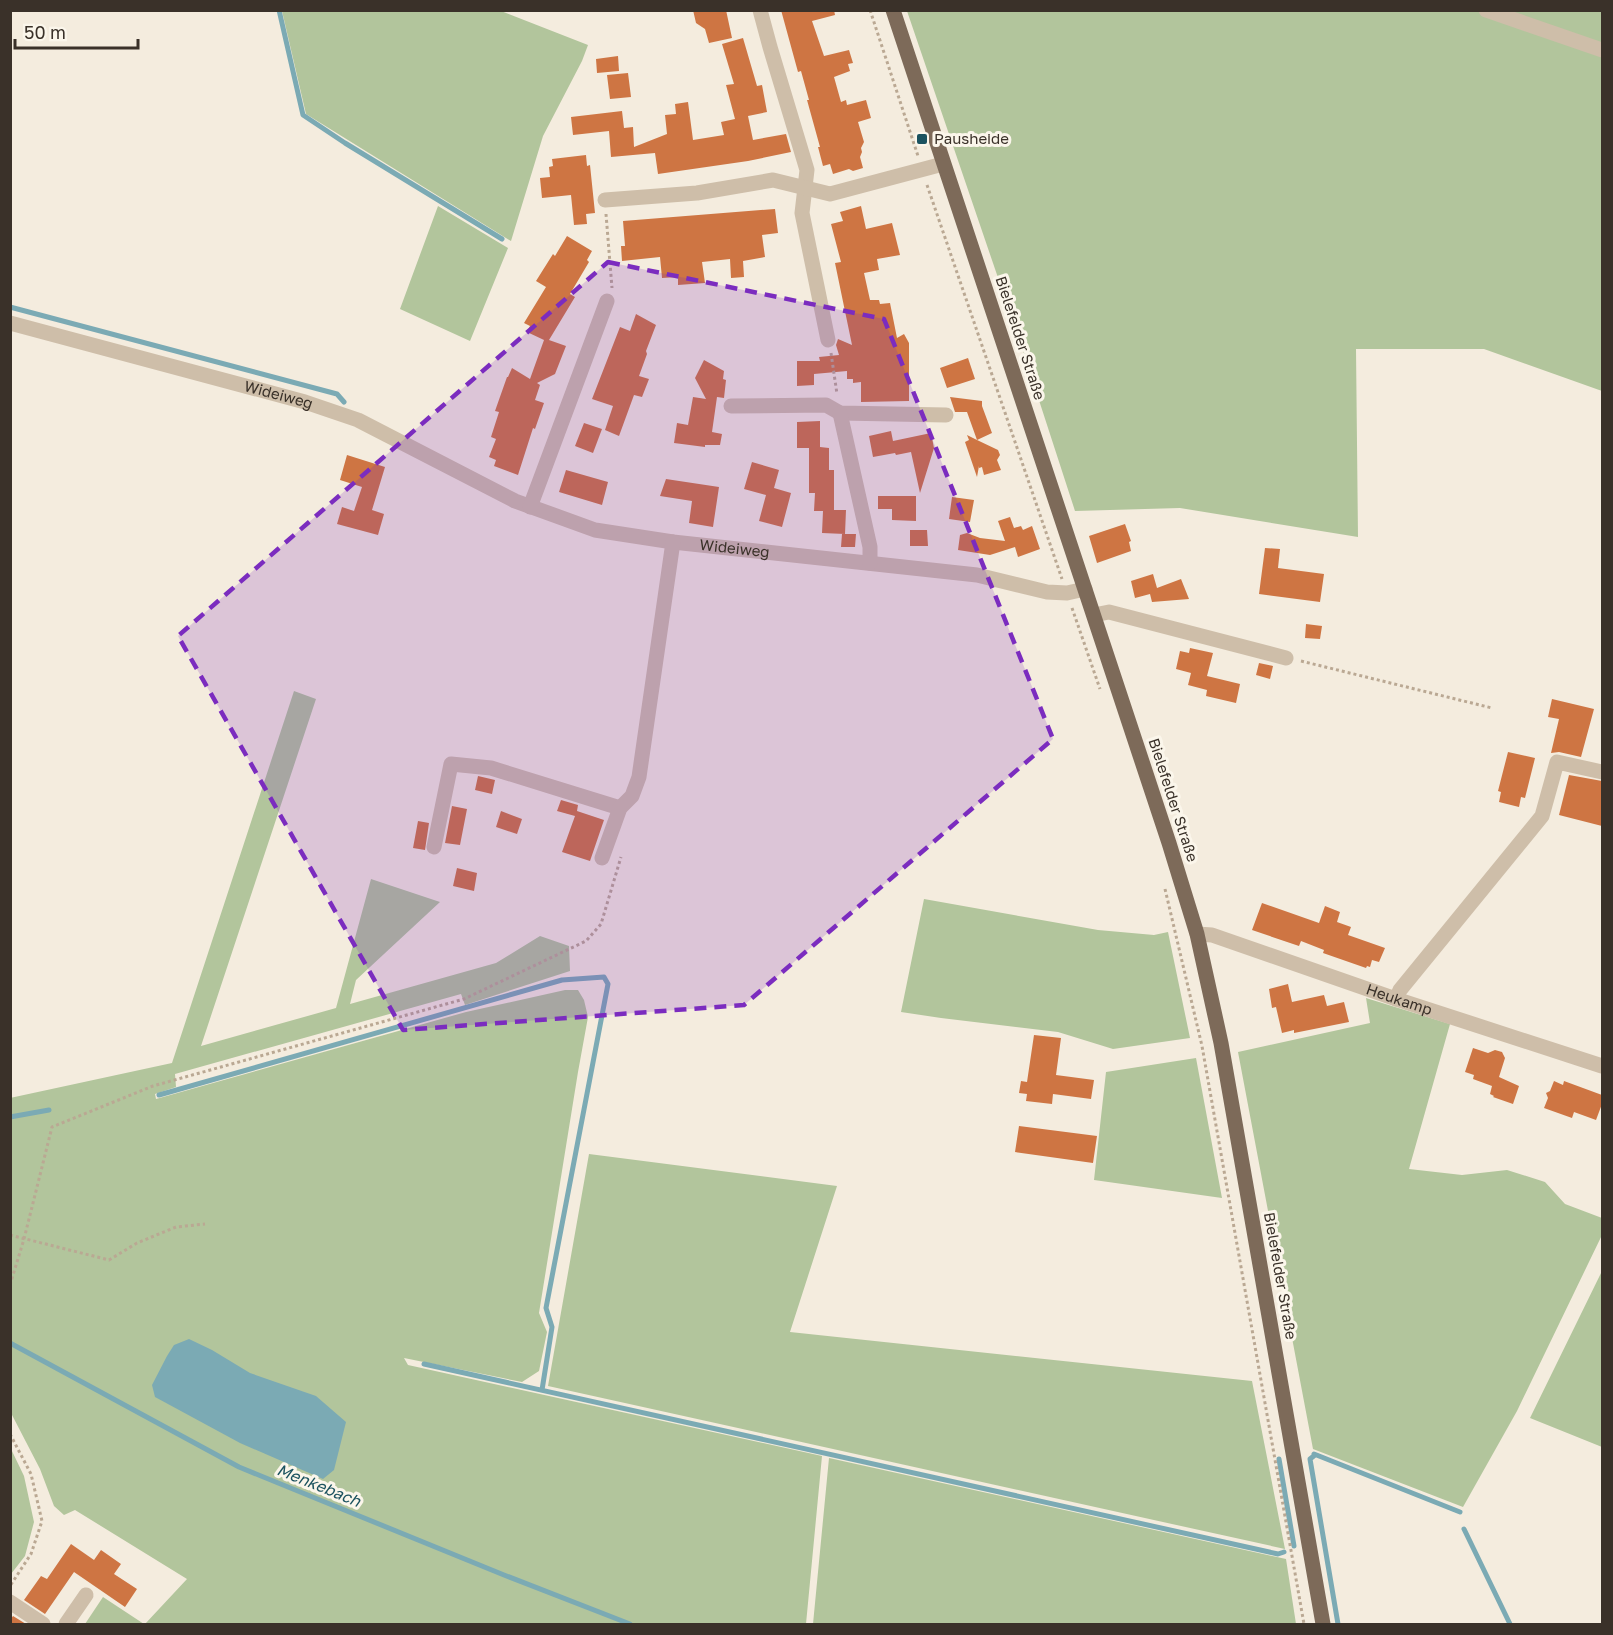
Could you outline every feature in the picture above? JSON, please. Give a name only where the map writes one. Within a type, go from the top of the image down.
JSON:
[{"type":"main road","name":"Bielefelder Straße","points":[[892,10],[1094,615],[1197,934],[1221,1043],[1323,1624]]},
{"type":"street","points":[[760,10],[807,170],[802,213],[828,340]]},
{"type":"street","points":[[1486,10],[1602,50]]},
{"type":"street","points":[[605,200],[697,193],[773,180],[830,194],[943,164]]},
{"type":"street","points":[[530,507],[607,301]]},
{"type":"street","name":"Wideiweg","points":[[10,323],[333,411],[358,420],[515,501],[595,530],[673,542],[977,575],[1047,592],[1067,593],[1085,589]]},
{"type":"street","points":[[731,406],[826,405],[840,413],[946,415]]},
{"type":"street","points":[[840,413],[870,547],[870,563]]},
{"type":"street","points":[[602,858],[620,808],[632,796],[639,777],[673,542]]},
{"type":"street","points":[[1094,615],[1109,612],[1286,658]]},
{"type":"street","points":[[1396,999],[1400,990],[1542,816],[1557,762],[1602,772]]},
{"type":"street","points":[[434,847],[451,764],[491,768],[620,808]]},
{"type":"street","name":"Heukamp","points":[[1197,934],[1212,935],[1396,999],[1602,1066]]},
{"type":"street","points":[[66,1624],[86,1595]]},
{"type":"street","points":[[10,1602],[43,1624]]},
{"type":"path","points":[[870,10],[922,170],[1102,695]]},
{"type":"path","points":[[605,200],[612,289],[607,301]]},
{"type":"path","points":[[828,340],[840,413]]},
{"type":"path","points":[[1286,658],[1492,708]]},
{"type":"path","points":[[10,1285],[52,1127],[153,1086],[464,999],[586,941],[601,924],[623,848]]},
{"type":"path","points":[[1165,887],[1202,1046],[1304,1624]]},
{"type":"path","points":[[10,1235],[109,1260],[137,1243],[176,1227],[204,1224]]},
{"type":"path","points":[[10,1434],[30,1474],[42,1521],[31,1554],[10,1586]]},
{"type":"highlighted area","points":[[608,262],[884,319],[1053,739],[744,1005],[403,1030],[178,636]]},
{"type":"green space","points":[[282,11],[501,11],[588,45],[543,136],[511,241],[306,114]]},
{"type":"green space","points":[[907,11],[1602,11],[1602,391],[1484,349],[1356,349],[1358,537],[1180,508],[1075,511]]},
{"type":"green space","points":[[438,206],[508,248],[470,341],[400,309]]},
{"type":"green space","points":[[294,691],[316,699],[201,1046],[336,1008],[371,879],[440,902],[356,980],[350,1004],[496,963],[540,936],[569,946],[570,971],[465,1005],[461,994],[175,1074],[176,1087],[155,1094],[156,1099],[466,1012],[565,990],[578,990],[584,1000],[588,1017],[539,1313],[547,1332],[539,1371],[522,1382],[404,1358],[408,1365],[822,1456],[806,1624],[145,1624],[187,1579],[75,1510],[64,1515],[54,1506],[40,1469],[11,1413],[10,1098],[172,1063]]},
{"type":"green space","points":[[924,899],[1098,930],[1154,935],[1168,932],[1190,1038],[1113,1049],[1058,1032],[901,1012]]},
{"type":"green space","points":[[1366,998],[1450,1024],[1409,1169],[1462,1175],[1507,1170],[1545,1182],[1565,1204],[1602,1218],[1602,1235],[1517,1411],[1463,1507],[1313,1449],[1238,1052],[1370,1023]]},
{"type":"green space","points":[[1196,1058],[1222,1198],[1094,1180],[1106,1072]]},
{"type":"green space","points":[[589,1154],[837,1186],[790,1332],[1252,1381],[1285,1549],[548,1386]]},
{"type":"green space","points":[[1602,1271],[1602,1447],[1530,1418]]},
{"type":"green space","points":[[11,1449],[24,1476],[34,1522],[25,1556],[11,1574]]},
{"type":"green space","points":[[829,1458],[1286,1559],[1296,1624],[813,1624]]},
{"type":"green space","points":[[103,1597],[144,1624],[85,1624]]},
{"type":"water","points":[[189,1339],[250,1373],[316,1396],[346,1422],[334,1470],[323,1479],[240,1443],[155,1397],[152,1385],[167,1356],[174,1345]]},
{"type":"building","points":[[693,10],[726,10],[732,38],[709,43],[705,29],[696,23]]},
{"type":"building","points":[[781,10],[834,10],[835,15],[812,21],[824,56],[849,50],[853,63],[848,64],[850,71],[834,77],[841,102],[846,100],[847,105],[866,100],[871,118],[858,122],[864,142],[860,157],[863,168],[833,174],[830,164],[823,166],[807,100],[809,100],[801,71],[798,72]]},
{"type":"building","points":[[743,38],[757,86],[762,85],[767,112],[748,116],[753,140],[786,134],[791,152],[748,161],[658,174],[655,153],[611,157],[609,131],[573,135],[571,117],[622,111],[624,128],[633,127],[634,147],[667,134],[665,115],[676,114],[675,104],[688,102],[693,140],[724,135],[721,122],[735,119],[726,85],[734,84],[722,44]]},
{"type":"building","points":[[618,56],[619,71],[597,73],[596,59]]},
{"type":"building","points":[[628,73],[631,97],[610,99],[607,75]]},
{"type":"building","points":[[586,155],[587,166],[590,165],[595,213],[586,214],[587,224],[574,225],[571,195],[542,198],[540,178],[550,177],[549,167],[553,166],[552,159]]},
{"type":"building","points":[[861,206],[866,229],[892,223],[900,255],[877,259],[879,270],[864,273],[870,300],[879,300],[880,304],[890,303],[897,338],[904,334],[909,343],[909,401],[861,402],[861,382],[853,383],[853,379],[847,379],[847,371],[814,374],[814,385],[797,386],[797,361],[820,361],[819,357],[839,355],[836,345],[838,339],[852,345],[835,263],[841,262],[831,224],[843,221],[840,212]]},
{"type":"building","points":[[775,209],[778,233],[762,235],[765,257],[743,261],[744,277],[731,278],[730,259],[702,262],[705,283],[678,285],[678,277],[662,278],[660,257],[622,261],[621,246],[625,246],[623,221]]},
{"type":"building","points":[[567,236],[592,251],[587,260],[589,262],[570,294],[575,297],[549,340],[566,346],[555,374],[537,383],[540,385],[535,400],[544,403],[535,429],[533,428],[518,475],[494,466],[496,460],[489,457],[496,439],[491,437],[499,412],[495,411],[512,368],[530,379],[544,340],[527,332],[530,326],[524,323],[546,287],[536,281]]},
{"type":"building","points":[[636,314],[656,325],[639,376],[649,379],[642,397],[634,395],[619,436],[605,430],[613,406],[592,399],[620,327],[630,331]]},
{"type":"building","points":[[968,358],[975,379],[947,388],[940,368]]},
{"type":"building","points":[[704,360],[724,371],[723,379],[726,380],[724,398],[717,397],[712,432],[722,434],[720,445],[705,445],[705,447],[674,443],[677,423],[688,425],[693,397],[706,399],[695,378]]},
{"type":"building","points":[[950,397],[982,401],[992,433],[977,440],[967,412],[955,412]]},
{"type":"building","points":[[820,421],[820,447],[829,448],[829,470],[834,470],[834,510],[846,510],[845,534],[822,533],[823,511],[814,511],[815,493],[809,493],[809,448],[797,448],[797,422]]},
{"type":"building","points":[[584,423],[602,429],[593,453],[575,446]]},
{"type":"building","points":[[891,431],[893,441],[931,433],[934,448],[920,493],[911,452],[873,457],[869,436]]},
{"type":"building","points":[[967,435],[998,450],[1000,455],[997,460],[1001,470],[984,475],[982,467],[979,468],[979,466],[977,477],[965,442],[969,440]]},
{"type":"building","points":[[347,455],[385,467],[372,510],[384,514],[378,535],[337,524],[342,507],[354,511],[362,487],[340,480]]},
{"type":"building","points":[[752,462],[779,470],[774,488],[791,493],[782,527],[759,521],[766,495],[744,489]]},
{"type":"building","points":[[566,470],[608,482],[602,505],[559,492]]},
{"type":"building","points":[[666,479],[719,487],[713,527],[689,523],[692,501],[660,496]]},
{"type":"building","points":[[878,496],[916,496],[916,521],[892,520],[892,509],[878,509]]},
{"type":"building","points":[[952,497],[974,500],[970,522],[949,519]]},
{"type":"building","points":[[1010,517],[1014,528],[1021,526],[1023,530],[1032,526],[1040,549],[1018,557],[1015,547],[990,555],[958,550],[960,535],[967,533],[980,538],[1005,541],[998,521]]},
{"type":"building","points":[[1125,524],[1131,541],[1129,542],[1131,551],[1097,563],[1089,536]]},
{"type":"building","points":[[910,530],[927,530],[928,546],[910,546]]},
{"type":"building","points":[[842,534],[856,534],[855,547],[841,547]]},
{"type":"building","points":[[1265,548],[1280,549],[1278,568],[1324,574],[1320,602],[1259,594]]},
{"type":"building","points":[[1153,574],[1157,588],[1181,579],[1189,599],[1152,602],[1150,594],[1135,598],[1131,581]]},
{"type":"building","points":[[1306,624],[1322,626],[1320,639],[1305,638]]},
{"type":"building","points":[[1190,648],[1213,653],[1207,676],[1240,684],[1236,703],[1206,696],[1207,690],[1188,685],[1191,673],[1176,669],[1180,651],[1189,653]]},
{"type":"building","points":[[1259,663],[1273,666],[1270,679],[1256,675]]},
{"type":"building","points":[[1552,699],[1594,709],[1581,757],[1559,752],[1551,753],[1559,719],[1548,717]]},
{"type":"building","points":[[1508,752],[1535,758],[1525,798],[1521,797],[1519,807],[1499,802],[1501,792],[1498,791]]},
{"type":"building","points":[[1569,775],[1602,781],[1602,826],[1559,815]]},
{"type":"building","points":[[478,776],[495,780],[492,794],[475,790]]},
{"type":"building","points":[[561,800],[578,805],[577,811],[604,820],[590,861],[562,852],[575,816],[557,811]]},
{"type":"building","points":[[452,806],[467,809],[460,845],[445,843]]},
{"type":"building","points":[[501,811],[522,819],[517,834],[496,827]]},
{"type":"building","points":[[418,821],[429,823],[425,850],[413,848]]},
{"type":"building","points":[[457,868],[477,873],[474,891],[453,886]]},
{"type":"building","points":[[1262,903],[1319,923],[1325,906],[1340,912],[1337,922],[1351,927],[1348,935],[1385,948],[1379,962],[1372,960],[1370,967],[1366,968],[1323,953],[1324,950],[1301,941],[1299,946],[1252,930]]},
{"type":"building","points":[[1288,984],[1292,1002],[1324,995],[1327,1006],[1344,1002],[1349,1022],[1294,1033],[1294,1030],[1282,1033],[1276,1007],[1272,1008],[1269,989]]},
{"type":"building","points":[[1034,1035],[1061,1038],[1056,1075],[1094,1080],[1091,1099],[1053,1094],[1052,1104],[1026,1101],[1027,1094],[1019,1093],[1021,1081],[1027,1082]]},
{"type":"building","points":[[1473,1048],[1488,1053],[1495,1050],[1502,1052],[1505,1058],[1499,1077],[1519,1086],[1513,1104],[1493,1097],[1490,1094],[1492,1086],[1473,1079],[1474,1075],[1465,1072]]},
{"type":"building","points":[[1554,1081],[1563,1085],[1564,1081],[1602,1095],[1602,1104],[1596,1120],[1574,1112],[1572,1118],[1544,1108],[1548,1098],[1546,1093],[1550,1091]]},
{"type":"building","points":[[1019,1126],[1097,1136],[1093,1163],[1015,1152]]},
{"type":"building","points":[[71,1544],[94,1560],[101,1550],[121,1564],[114,1574],[137,1589],[125,1607],[74,1572],[45,1614],[24,1600],[41,1576],[47,1579]]},
{"type":"building","points":[[13,1616],[26,1624],[10,1624]]},
{"type":"waterway","points":[[279,10],[303,115],[502,239]]},
{"type":"waterway","points":[[10,307],[337,394],[344,402]]},
{"type":"waterway","points":[[159,1095],[562,980],[604,977],[608,984],[546,1308],[552,1327],[542,1390]]},
{"type":"waterway","points":[[10,1117],[49,1110]]},
{"type":"waterway","name":"Menkebach","points":[[10,1343],[239,1467],[630,1624]]},
{"type":"waterway","points":[[424,1364],[1278,1554],[1284,1552]]},
{"type":"waterway","points":[[1314,1454],[1460,1512]]},
{"type":"waterway","points":[[1315,1455],[1310,1459],[1338,1624]]},
{"type":"waterway","points":[[1279,1459],[1294,1546]]},
{"type":"waterway","points":[[1464,1529],[1510,1624]]},
{"type":"place","name":"Pausheide","points":[[922,139]]}]
